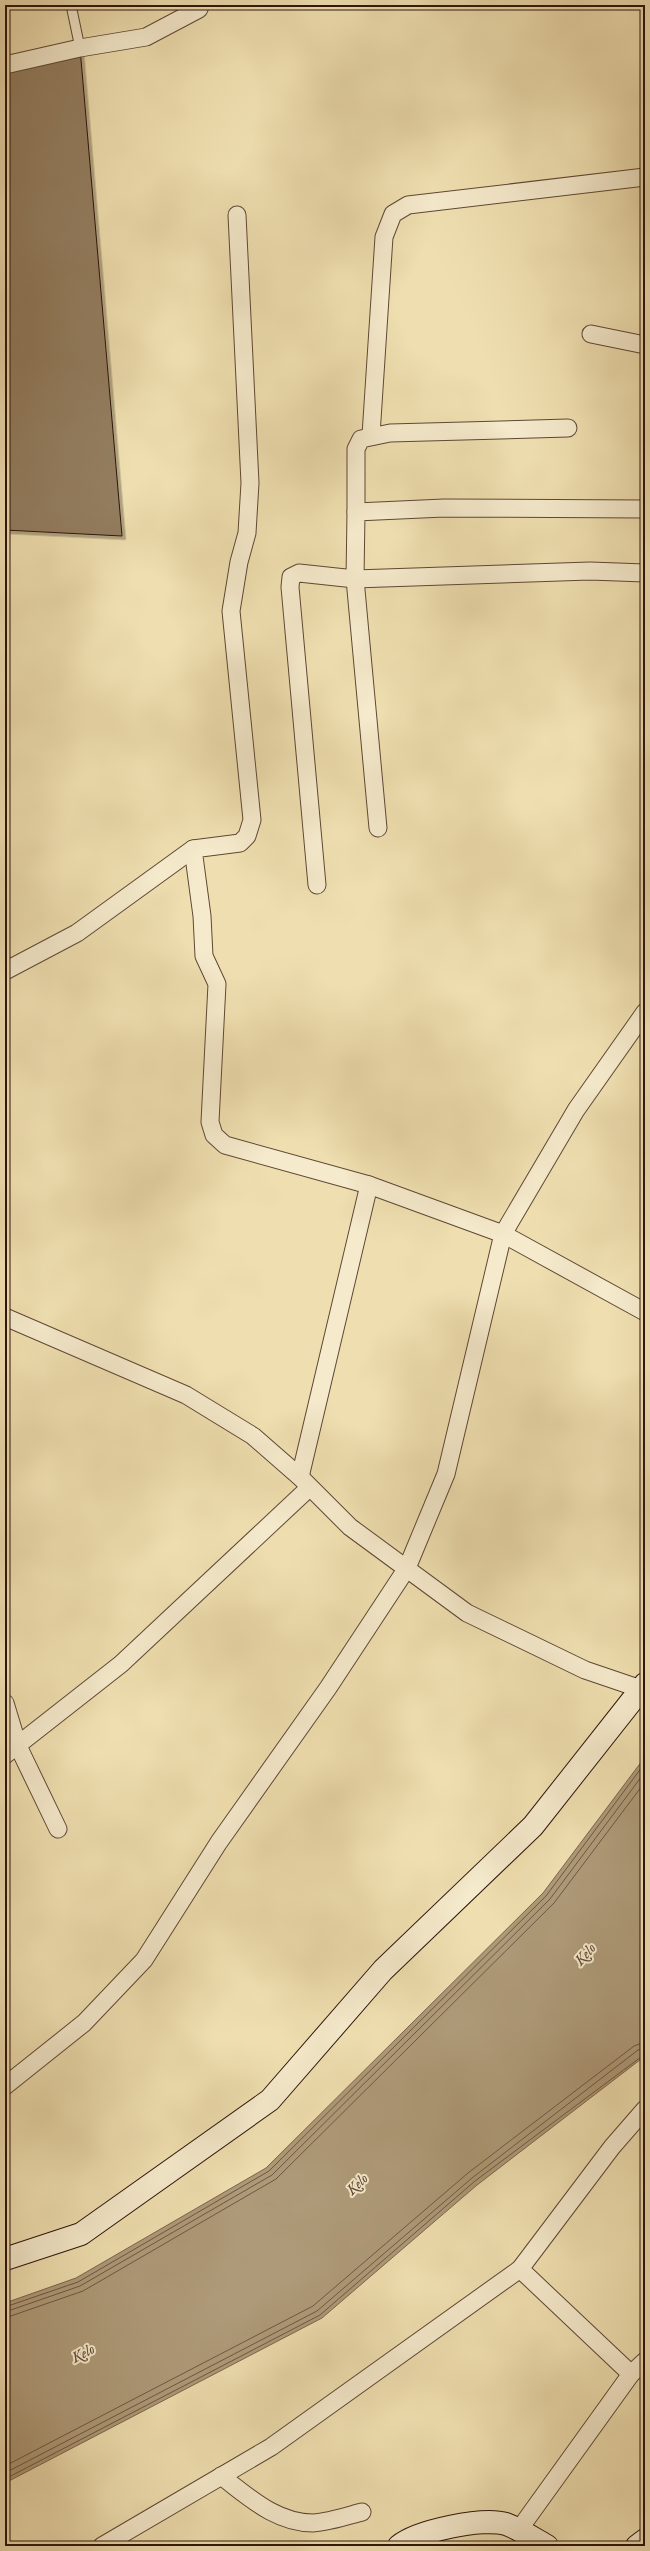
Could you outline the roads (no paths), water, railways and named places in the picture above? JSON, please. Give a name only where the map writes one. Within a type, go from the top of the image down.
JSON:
[{"type":"street","points":[[5,65],[80,48],[146,37],[199,9]]},
{"type":"street","points":[[371,435],[384,237],[393,214],[408,205],[645,177]]},
{"type":"street","points":[[5,971],[77,933],[192,849],[240,843],[248,836],[252,820],[231,611],[239,562],[248,533],[250,483],[238,215]]},
{"type":"street","points":[[591,334],[645,345]]},
{"type":"street","points":[[378,828],[355,579],[356,449],[361,439],[371,435],[390,433],[568,428]]},
{"type":"street","points":[[356,512],[452,508],[645,509]]},
{"type":"street","points":[[317,885],[290,583],[292,576],[299,573],[355,579],[590,571],[645,573]]},
{"type":"street","points":[[192,849],[202,916],[204,956],[217,984],[210,1122],[214,1135],[225,1145],[369,1185],[503,1234],[645,1312]]},
{"type":"street","points":[[5,2086],[84,2023],[144,1960],[219,1842],[328,1688],[407,1568],[446,1474],[503,1234],[576,1110],[645,1012]]},
{"type":"street","points":[[12,1751],[121,1664],[305,1483],[369,1185]]},
{"type":"street","points":[[5,1316],[186,1395],[253,1436],[305,1483],[350,1527],[467,1613],[585,1670],[643,1687],[533,1826],[383,1970],[270,2100],[81,2234],[5,2259]]},
{"type":"street","points":[[5,1703],[12,1751],[58,1829]]},
{"type":"street","points":[[102,2546],[271,2447],[520,2268],[612,2147],[645,2109]]},
{"type":"street","points":[[520,2268],[631,2374]]},
{"type":"street","points":[[518,2531],[631,2374],[645,2361]]},
{"type":"street","points":[[221,2476],[268,2512],[296,2521],[314,2523],[362,2512]]},
{"type":"street","points":[[399,2546],[407,2540],[446,2528],[476,2523],[506,2524],[547,2546]]},
{"type":"street","points":[[637,2546],[645,2540]]},
{"type":"lane","points":[[71,5],[80,48]]},
{"type":"water","name":"Kelo","points":[[645,1757],[645,2056],[477,2185],[322,2318],[5,2483],[5,2303],[76,2278],[266,2168],[543,1893]]}]
